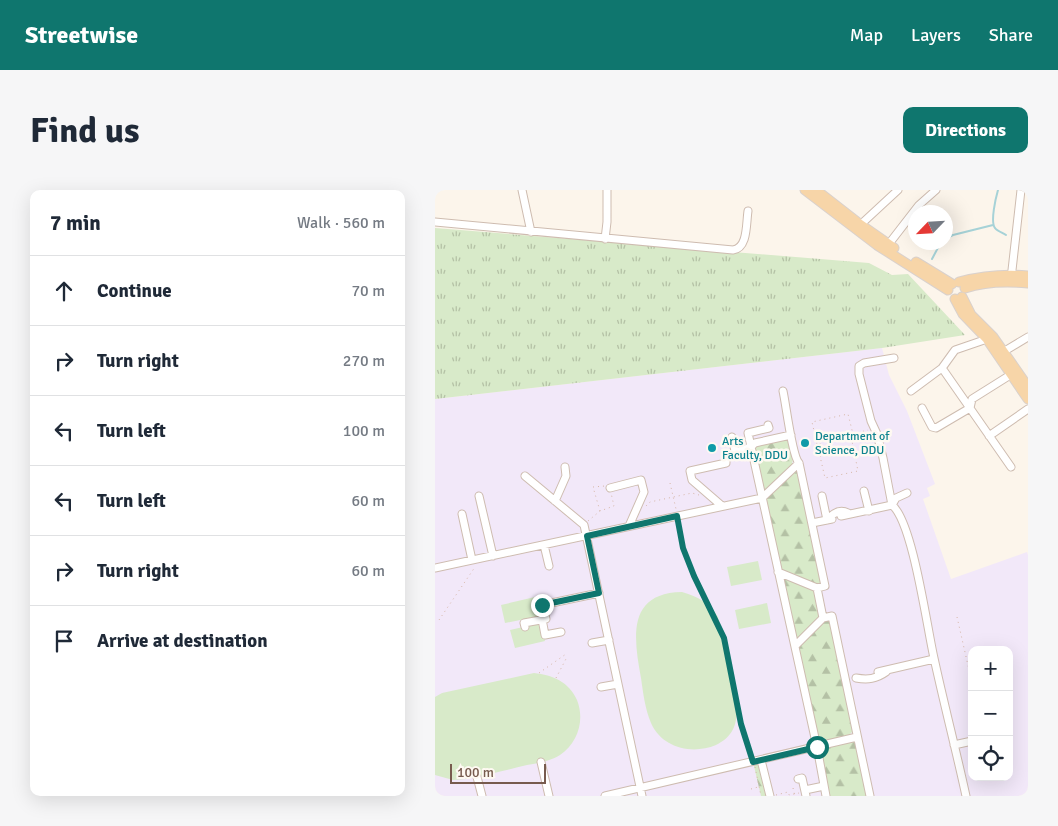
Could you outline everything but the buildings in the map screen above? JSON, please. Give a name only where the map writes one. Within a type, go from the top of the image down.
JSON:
[{"type":"main road","points":[[805,190],[957,290],[971,315],[1003,352],[1028,399]]},
{"type":"main road","points":[[816,190],[877,245],[957,290],[981,283],[1028,276]]},
{"type":"main road","points":[[1011,278],[1028,283]]},
{"type":"main road","points":[[990,338],[1014,372],[1028,387]]},
{"type":"street","points":[[522,190],[531,232]]},
{"type":"street","points":[[605,239],[608,216],[607,190]]},
{"type":"street","points":[[859,227],[897,190]]},
{"type":"street","points":[[888,244],[919,205],[936,190]]},
{"type":"street","points":[[1011,278],[1021,190]]},
{"type":"street","points":[[435,222],[723,251],[739,250],[743,245],[748,211]]},
{"type":"street","points":[[1003,352],[1028,337]]},
{"type":"street","points":[[911,390],[942,368],[955,350],[990,338]]},
{"type":"street","points":[[895,358],[865,363],[859,366],[859,374],[883,458],[892,505],[901,516],[906,529],[927,613],[934,659],[966,796]]},
{"type":"street","points":[[942,368],[1011,466]]},
{"type":"street","points":[[922,408],[934,428],[970,408],[972,400],[1014,372]]},
{"type":"street","points":[[778,572],[817,588],[825,586],[799,463],[796,460],[783,391]]},
{"type":"street","points":[[989,436],[1028,409]]},
{"type":"street","points":[[768,425],[769,428],[748,433],[826,796]]},
{"type":"street","points":[[722,506],[689,478],[690,471],[726,463],[728,455],[735,451],[751,448],[755,443],[791,435]]},
{"type":"street","points":[[732,437],[735,451]]},
{"type":"street","points":[[435,568],[474,563],[493,556],[762,498],[799,463]]},
{"type":"street","points":[[555,501],[566,476],[565,467]]},
{"type":"street","points":[[525,476],[584,525],[642,796]]},
{"type":"street","points":[[610,488],[641,480],[644,492],[629,526]]},
{"type":"street","points":[[864,491],[869,510]]},
{"type":"street","points":[[841,516],[892,505],[896,498],[907,493]]},
{"type":"street","points":[[479,496],[493,556]]},
{"type":"street","points":[[822,496],[830,519]]},
{"type":"street","points":[[880,508],[882,516]]},
{"type":"street","points":[[830,519],[832,514],[845,511],[852,514]]},
{"type":"street","points":[[462,514],[474,563]]},
{"type":"street","points":[[812,523],[830,519]]},
{"type":"street","points":[[544,545],[549,566]]},
{"type":"street","points":[[817,588],[822,602],[823,618]]},
{"type":"street","points":[[561,632],[545,635],[542,620],[545,619],[540,606],[599,593]]},
{"type":"street","points":[[795,646],[823,618],[832,616],[870,796]]},
{"type":"street","points":[[525,627],[524,623],[542,620]]},
{"type":"street","points":[[592,643],[609,640]]},
{"type":"street","points":[[878,672],[934,659]]},
{"type":"street","points":[[856,678],[867,680],[878,678],[890,670]]},
{"type":"street","points":[[846,680],[866,675]]},
{"type":"street","points":[[601,687],[618,684]]},
{"type":"street","points":[[605,796],[857,736]]},
{"type":"street","points":[[954,745],[968,742]]},
{"type":"street","points":[[761,760],[770,796]]},
{"type":"street","points":[[541,762],[549,796]]},
{"type":"street","points":[[477,777],[482,796]]},
{"type":"street","points":[[798,779],[802,778],[805,792],[824,786]]},
{"type":"path","points":[[849,414],[853,434],[854,440],[852,441],[858,471],[825,478],[820,456],[823,456],[820,443],[817,444],[812,422],[849,414]]},
{"type":"path","points":[[853,434],[874,429]]},
{"type":"path","points":[[670,483],[683,548],[694,576],[724,638],[741,724],[761,796]]},
{"type":"path","points":[[584,525],[599,510],[614,506],[610,488],[603,485],[593,487],[599,510]]},
{"type":"path","points":[[644,508],[650,502],[673,497],[693,493],[700,496]]},
{"type":"path","points":[[439,620],[474,563]]},
{"type":"path","points":[[957,617],[968,665]]},
{"type":"path","points":[[539,673],[566,654]]},
{"type":"path","points":[[557,678],[567,657]]},
{"type":"path","points":[[751,789],[759,787]]},
{"type":"path","points":[[793,788],[795,795]]},
{"type":"path","points":[[770,796],[788,792],[789,795],[805,792]]},
{"type":"shaded area","points":[[882,348],[889,375],[907,411],[935,484],[927,488],[930,496],[923,499],[951,579],[1027,552],[1028,796],[435,796],[435,399]]},
{"type":"green space","points":[[435,228],[869,263],[892,275],[908,274],[965,335],[882,348],[435,399]]},
{"type":"green space","points":[[784,439],[789,441],[793,458],[792,465],[764,492],[754,448]]},
{"type":"green space","points":[[795,470],[799,472],[822,582],[817,586],[781,571],[766,502],[767,496]]},
{"type":"green space","points":[[758,561],[762,580],[731,586],[727,567]]},
{"type":"green space","points":[[785,577],[809,586],[817,595],[819,620],[796,640],[783,580]]},
{"type":"green space","points":[[682,592],[703,601],[718,617],[737,708],[735,726],[730,735],[716,745],[707,748],[688,749],[679,747],[670,744],[656,732],[646,706],[638,663],[636,634],[638,621],[643,609],[651,600],[664,594]]},
{"type":"green space","points":[[535,597],[540,616],[505,623],[501,605]]},
{"type":"green space","points":[[767,603],[771,623],[739,629],[735,610]]},
{"type":"green space","points":[[822,621],[831,621],[854,730],[847,737],[820,743],[817,740],[798,646]]},
{"type":"green space","points":[[541,623],[545,641],[515,648],[510,630]]},
{"type":"green space","points":[[534,673],[554,678],[565,684],[570,688],[577,700],[580,723],[575,738],[566,750],[549,760],[466,779],[453,780],[435,775],[435,697],[442,693]]},
{"type":"green space","points":[[852,741],[857,744],[868,796],[828,796],[820,750]]},
{"type":"green space","points":[[761,760],[770,796],[761,796],[753,762]]},
{"type":"waterway","points":[[998,190],[993,221],[995,228],[1006,235]]},
{"type":"waterway","points":[[953,235],[993,225]]},
{"type":"waterway","points":[[932,259],[937,250]]},
{"type":"place","name":"Department of Science, DDU","points":[[805,443]]},
{"type":"place","name":"Arts Faculty, DDU","points":[[712,448]]},
{"type":"route","points":[[542,605],[599,593],[587,536],[677,516],[683,548],[694,576],[724,638],[741,724],[753,762],[817,747]]}]
